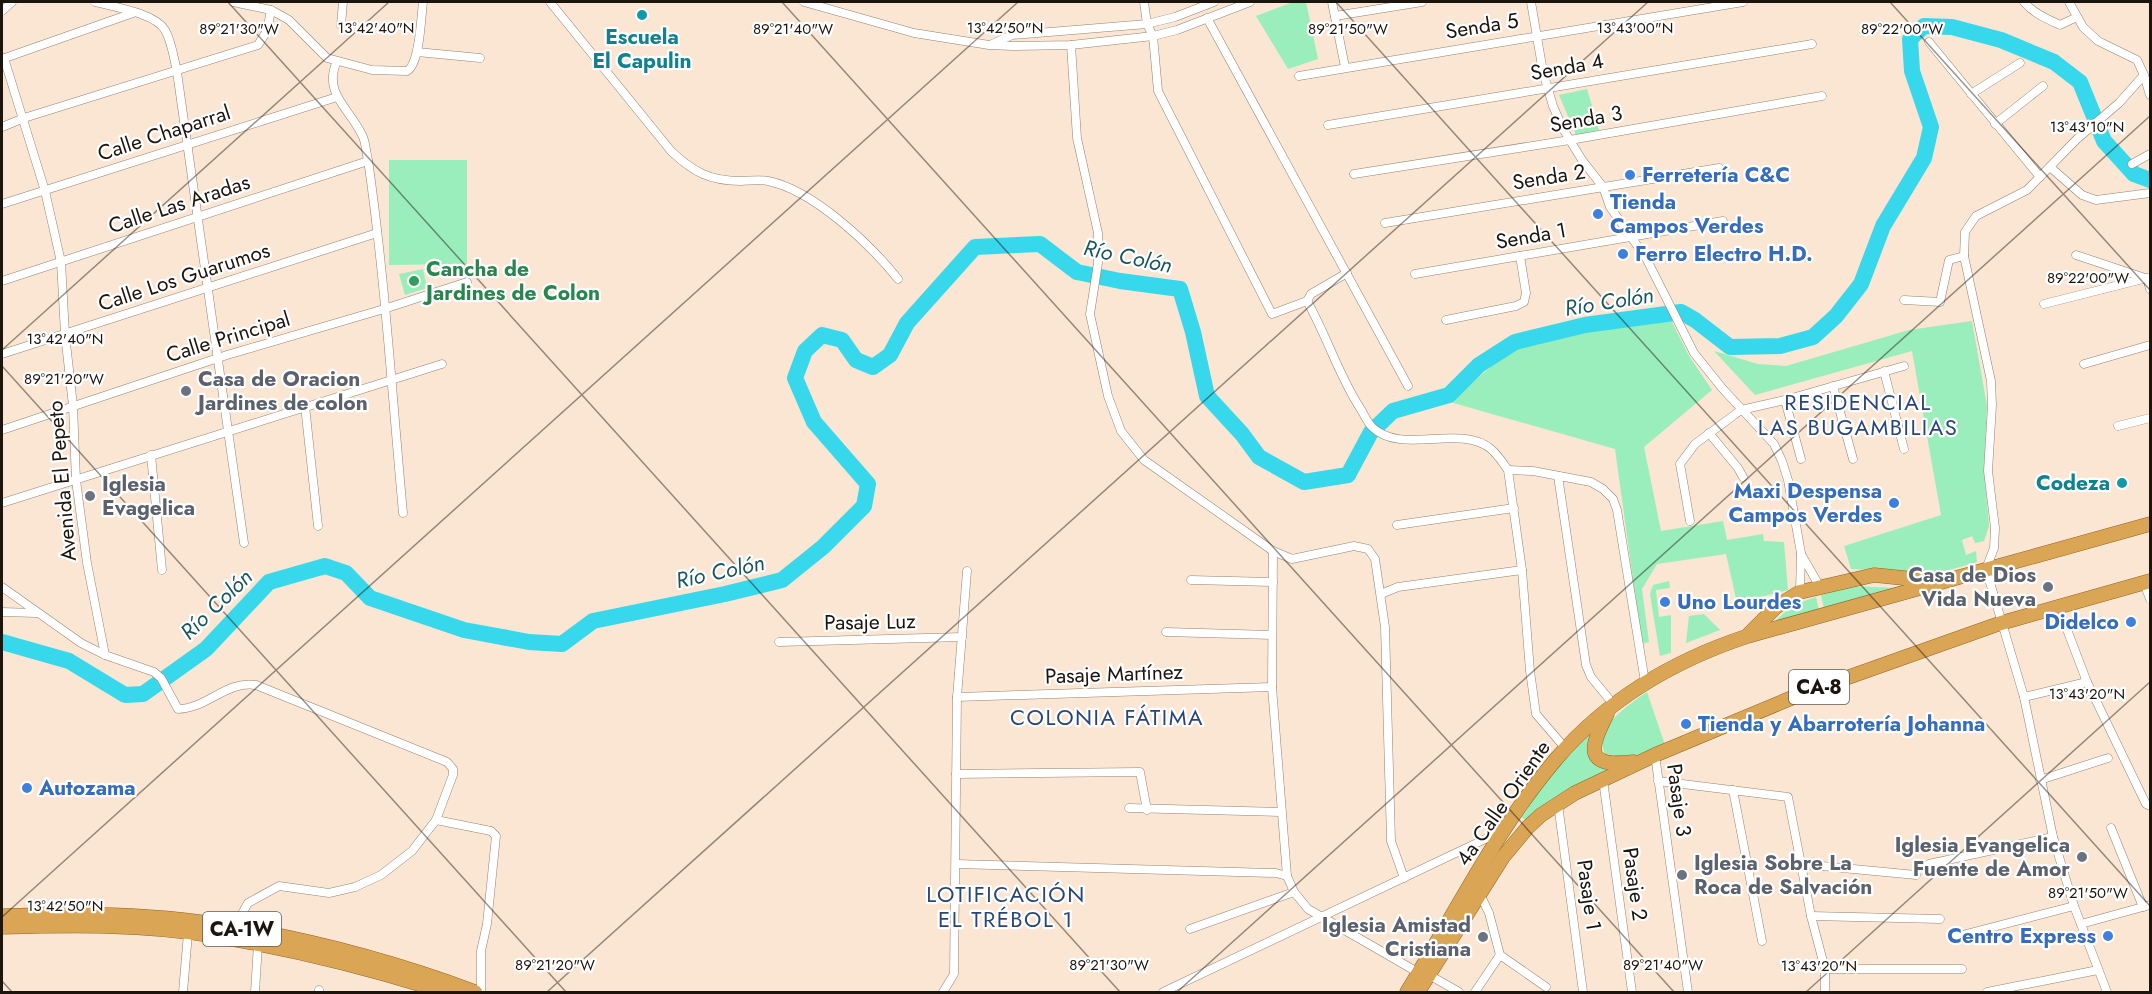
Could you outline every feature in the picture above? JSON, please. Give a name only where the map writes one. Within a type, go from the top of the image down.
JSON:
[{"type":"highway","name":"4a Calle Oriente","points":[[1418,993],[1424,974],[1504,831],[1534,788],[1566,749],[1611,707],[1646,682],[1700,653],[1748,636],[2151,524]]},
{"type":"highway","points":[[1748,636],[1776,608],[1800,592],[1874,575],[1938,582]]},
{"type":"highway","name":"4a Calle Oriente","points":[[1407,993],[1424,974],[1517,839],[1541,815],[1558,803],[1648,758],[1801,694],[2001,623],[2147,582]]},
{"type":"highway","points":[[1611,707],[1594,742],[1594,754],[1599,759],[1619,763],[1648,758]]},
{"type":"highway","name":"CA-1W","points":[[2,916],[48,914],[118,916],[189,921],[234,928],[367,957],[442,980],[475,993]]},
{"type":"highway","name":"CA-1W","points":[[2,927],[94,926],[188,933],[258,944],[350,964],[445,993]]},
{"type":"street","points":[[2,11],[12,2]]},
{"type":"street","points":[[95,2],[149,17],[160,24],[166,32],[177,72],[188,144],[244,543]]},
{"type":"street","points":[[233,2],[271,10],[289,20],[327,58],[372,70],[407,71],[411,69],[417,52],[423,2]]},
{"type":"street","points":[[341,25],[343,2]]},
{"type":"street","points":[[550,2],[671,152],[686,165],[705,177],[737,181],[767,180],[798,190],[857,235],[883,260],[898,279]]},
{"type":"street","points":[[804,2],[914,33],[988,45],[1071,45],[1153,36],[1177,30],[1250,2]]},
{"type":"street","points":[[1143,2],[1147,24],[1153,36],[1158,91],[1272,314],[1307,301],[1311,294],[1347,273]]},
{"type":"street","points":[[988,45],[1012,34],[1147,24],[1175,17],[1214,2]]},
{"type":"street","points":[[1332,2],[1345,67]]},
{"type":"street","points":[[1335,16],[1422,2]]},
{"type":"street","points":[[1531,2],[1548,89],[1553,106],[1570,140],[1603,187],[1610,207],[1646,258],[1694,353],[1741,410],[1774,444],[1788,480],[1801,554],[1800,592]]},
{"type":"street","name":"Senda 5","points":[[1299,76],[1743,2]]},
{"type":"street","points":[[2024,2],[2044,18],[2060,25],[2077,17]]},
{"type":"street","points":[[2069,2],[2077,17],[2098,40],[2137,60],[2151,95]]},
{"type":"street","points":[[2,127],[24,118],[258,45],[267,32],[271,10]]},
{"type":"street","points":[[3,58],[133,12]]},
{"type":"street","points":[[1207,18],[1408,386]]},
{"type":"street","points":[[1929,42],[2040,177]]},
{"type":"street","name":"Senda 4","points":[[1328,126],[1812,44]]},
{"type":"street","points":[[1071,45],[1077,138],[1098,233],[1098,263],[1090,314],[1108,396],[1121,431],[1144,460],[1273,551],[1292,559],[1354,546],[1368,549],[1376,559],[1385,627],[1391,841],[1404,878]]},
{"type":"street","points":[[417,52],[480,58]]},
{"type":"street","name":"Avenida El Pepeto","points":[[3,58],[24,118],[45,191],[61,262],[73,406],[76,480],[87,563],[105,655]]},
{"type":"street","points":[[337,61],[332,72],[332,85],[337,97],[364,139],[368,161],[377,233],[403,513]]},
{"type":"street","points":[[1971,94],[2020,63]]},
{"type":"street","points":[[2107,993],[2074,906],[2053,837],[2024,697],[1986,569],[1994,548],[1995,528],[1988,471],[1991,381],[1964,256],[1965,232],[1976,216],[2027,190],[2077,139],[2103,118],[2144,75]]},
{"type":"street","points":[[1995,124],[2043,86]]},
{"type":"street","name":"Senda 3","points":[[1354,174],[1570,140],[1822,96]]},
{"type":"street","name":"Calle Chaparral","points":[[2,204],[337,97]]},
{"type":"street","points":[[2132,164],[2151,154]]},
{"type":"street","name":"Calle Las Aradas","points":[[2,281],[368,161]]},
{"type":"street","points":[[2050,166],[2082,195],[2096,200],[2151,193]]},
{"type":"street","name":"Senda 2","points":[[1385,223],[1719,168]]},
{"type":"street","name":"Senda 1","points":[[1415,274],[1723,221]]},
{"type":"street","name":"Calle Los Guarumos","points":[[2,354],[377,233]]},
{"type":"street","points":[[2076,255],[2149,279]]},
{"type":"street","points":[[1446,320],[1516,306],[1524,302],[1526,293],[1520,256]]},
{"type":"street","points":[[1904,300],[1940,302],[1949,260],[1964,256]]},
{"type":"street","points":[[2149,279],[2151,289]]},
{"type":"street","points":[[2044,304],[2149,279]]},
{"type":"street","name":"Calle Principal","points":[[2,430],[218,358],[467,282]]},
{"type":"street","points":[[1307,301],[1324,331],[1347,388],[1372,426],[1386,436],[1424,440],[1453,438],[1479,442],[1490,449],[1509,470],[1522,570],[1536,714],[1566,749]]},
{"type":"street","points":[[2084,364],[2151,345]]},
{"type":"street","points":[[2,504],[442,364]]},
{"type":"street","points":[[1690,521],[1680,464],[1688,451],[1709,433],[1741,410],[1785,400],[1904,366]]},
{"type":"street","points":[[1884,371],[1904,449]]},
{"type":"street","points":[[1833,386],[1853,459]]},
{"type":"street","points":[[1785,400],[1801,459]]},
{"type":"street","points":[[306,406],[318,526]]},
{"type":"street","points":[[2118,426],[2151,418]]},
{"type":"street","points":[[1709,433],[1743,477]]},
{"type":"street","points":[[152,455],[162,570]]},
{"type":"street","points":[[1509,470],[1533,471],[1591,482],[1613,499],[1617,510],[1646,682]]},
{"type":"street","points":[[1558,476],[1586,665],[1591,677],[1611,707]]},
{"type":"street","points":[[1397,525],[1514,508]]},
{"type":"street","points":[[1273,551],[1272,687],[1287,876],[1294,892],[1308,909],[1459,993]]},
{"type":"street","points":[[1801,554],[1820,587]]},
{"type":"street","points":[[1381,594],[1398,587],[1522,570]]},
{"type":"street","points":[[943,993],[954,974],[957,697],[967,571]]},
{"type":"street","points":[[1191,580],[1273,582]]},
{"type":"street","points":[[2147,582],[2151,599]]},
{"type":"street","points":[[2,587],[81,643],[105,655],[154,672],[161,678],[176,707],[181,709],[245,683],[256,685],[447,762],[453,769],[453,775],[436,820],[412,851],[381,875],[355,887],[328,893],[279,886],[248,903],[234,928]]},
{"type":"street","points":[[2058,606],[2087,682],[2146,804],[2151,806]]},
{"type":"street","points":[[2,612],[37,614]]},
{"type":"street","points":[[1166,632],[1272,635]]},
{"type":"street","name":"Pasaje Luz","points":[[779,642],[962,637]]},
{"type":"street","points":[[2024,697],[2087,682]]},
{"type":"street","name":"Pasaje Martínez","points":[[957,697],[1272,687]]},
{"type":"street","name":"Pasaje 3","points":[[1648,758],[1658,781],[1688,993]]},
{"type":"street","points":[[2040,780],[2108,758]]},
{"type":"street","points":[[956,774],[1140,772],[1147,810]]},
{"type":"street","name":"Pasaje 2","points":[[1604,780],[1632,993]]},
{"type":"street","points":[[1658,781],[1788,797],[1811,916],[1825,969],[1825,993]]},
{"type":"street","points":[[1733,790],[1762,941]]},
{"type":"street","name":"Pasaje 1","points":[[1558,803],[1583,993]]},
{"type":"street","points":[[1129,808],[1281,812]]},
{"type":"street","points":[[436,820],[491,831],[496,837],[487,924],[481,951],[481,993]]},
{"type":"street","points":[[2081,924],[2148,906],[2111,828]]},
{"type":"street","points":[[1163,993],[1504,831]]},
{"type":"street","points":[[1929,864],[2053,837]]},
{"type":"street","points":[[956,864],[1276,873],[1287,876]]},
{"type":"street","points":[[1801,864],[1916,875]]},
{"type":"street","points":[[1190,929],[1294,892]]},
{"type":"street","points":[[1480,894],[1489,913],[1500,955],[1546,987]]},
{"type":"street","points":[[1951,938],[2074,906]]},
{"type":"street","points":[[1811,916],[1940,919]]},
{"type":"street","points":[[183,993],[188,933]]},
{"type":"street","points":[[255,993],[258,944]]},
{"type":"street","points":[[1475,993],[1500,955]]},
{"type":"street","points":[[1825,969],[1962,969]]},
{"type":"street","points":[[1987,993],[2098,970]]},
{"type":"green space","points":[[1293,2],[1306,2],[1318,59],[1288,69],[1256,16]]},
{"type":"green space","points":[[1587,89],[1599,130],[1576,135],[1559,95]]},
{"type":"green space","points":[[389,160],[467,160],[467,264],[389,265]]},
{"type":"green space","name":"Cancha de Jardines de Colon","points":[[423,269],[427,288],[405,295],[399,274]]},
{"type":"green space","points":[[1671,320],[1689,356],[1712,390],[1644,447],[1661,531],[1723,521],[1727,540],[1763,534],[1764,541],[1784,542],[1788,590],[1737,603],[1726,554],[1657,564],[1642,589],[1649,642],[1642,644],[1615,449],[1450,402],[1502,357],[1518,347],[1585,329]]},
{"type":"green space","points":[[1972,321],[1987,406],[1984,469],[1989,526],[1984,541],[1975,543],[1972,536],[1962,540],[1966,555],[1976,551],[1977,562],[1939,573],[1851,569],[1844,546],[1941,515],[1912,351],[1755,395],[1714,351],[1758,364],[1786,366],[1909,330]]},
{"type":"green space","name":"Uno Lourdes","points":[[1669,581],[1670,588],[1656,590],[1659,617],[1671,615],[1671,653],[1660,656],[1650,594],[1653,585]]},
{"type":"green space","points":[[1852,586],[1896,588],[1825,613],[1821,595]]},
{"type":"green space","points":[[1816,597],[1820,614],[1761,633],[1793,605]]},
{"type":"green space","name":"Uno Lourdes","points":[[1704,614],[1720,630],[1686,643],[1689,616]]},
{"type":"green space","points":[[1647,692],[1666,748],[1642,759],[1605,754],[1602,744],[1608,726],[1622,710]]},
{"type":"green space","points":[[1595,734],[1591,744],[1618,769],[1556,799],[1525,820],[1522,817],[1557,768],[1588,736]]},
{"type":"waterway","name":"Río Colón","points":[[2,642],[69,661],[125,695],[143,694],[206,649],[269,582],[325,566],[346,573],[370,598],[464,630],[529,642],[562,644],[593,621],[782,580],[823,547],[864,506],[868,484],[814,422],[795,378],[805,351],[822,335],[842,340],[856,360],[873,367],[890,355],[907,323],[975,247],[1040,244],[1077,272],[1120,281],[1180,289],[1193,332],[1207,396],[1242,434],[1259,457],[1304,482],[1348,475],[1371,432],[1393,411],[1449,395],[1479,365],[1515,342],[1585,325],[1681,312],[1730,347],[1780,346],[1813,337],[1836,316],[1861,284],[1883,226],[1924,158],[1931,127],[1912,71],[1910,39],[1924,26],[1952,27],[2001,40],[2054,62],[2080,82],[2104,141],[2134,174],[2150,180]]},
{"type":"place","name":"Escuela El Capulin","points":[[642,15]]},
{"type":"place","name":"Ferretería C&C","points":[[1630,175]]},
{"type":"place","name":"Tienda Campos Verdes","points":[[1598,214]]},
{"type":"place","name":"Ferro Electro H.D.","points":[[1623,254]]},
{"type":"place","name":"Cancha de Jardines de Colon","points":[[414,281]]},
{"type":"place","name":"Casa de Oracion Jardines de colon","points":[[186,391]]},
{"type":"place","name":"Codeza","points":[[2122,483]]},
{"type":"place","name":"Iglesia Evagelica","points":[[90,496]]},
{"type":"place","name":"Maxi Despensa Campos Verdes","points":[[1894,503]]},
{"type":"place","name":"Casa de Dios Vida Nueva","points":[[2048,587]]},
{"type":"place","name":"Uno Lourdes","points":[[1665,602]]},
{"type":"place","name":"Didelco","points":[[2131,622]]},
{"type":"place","name":"Tienda y Abarrotería Johanna","points":[[1686,724]]},
{"type":"place","name":"Autozama","points":[[27,788]]},
{"type":"place","name":"Iglesia Evangelica Fuente de Amor","points":[[2082,857]]},
{"type":"place","name":"Iglesia Sobre La Roca de Salvación","points":[[1682,875]]},
{"type":"place","name":"Centro Express","points":[[2108,936]]},
{"type":"place","name":"Iglesia Amistad Cristiana","points":[[1483,937]]},
{"type":"district","name":"RESIDENCIAL LAS BUGAMBILIAS","points":[[1858,414]]},
{"type":"district","name":"COLONIA FÁTIMA","points":[[1107,717]]},
{"type":"district","name":"LOTIFICACIÓN EL TRÉBOL 1","points":[[1006,906]]}]
